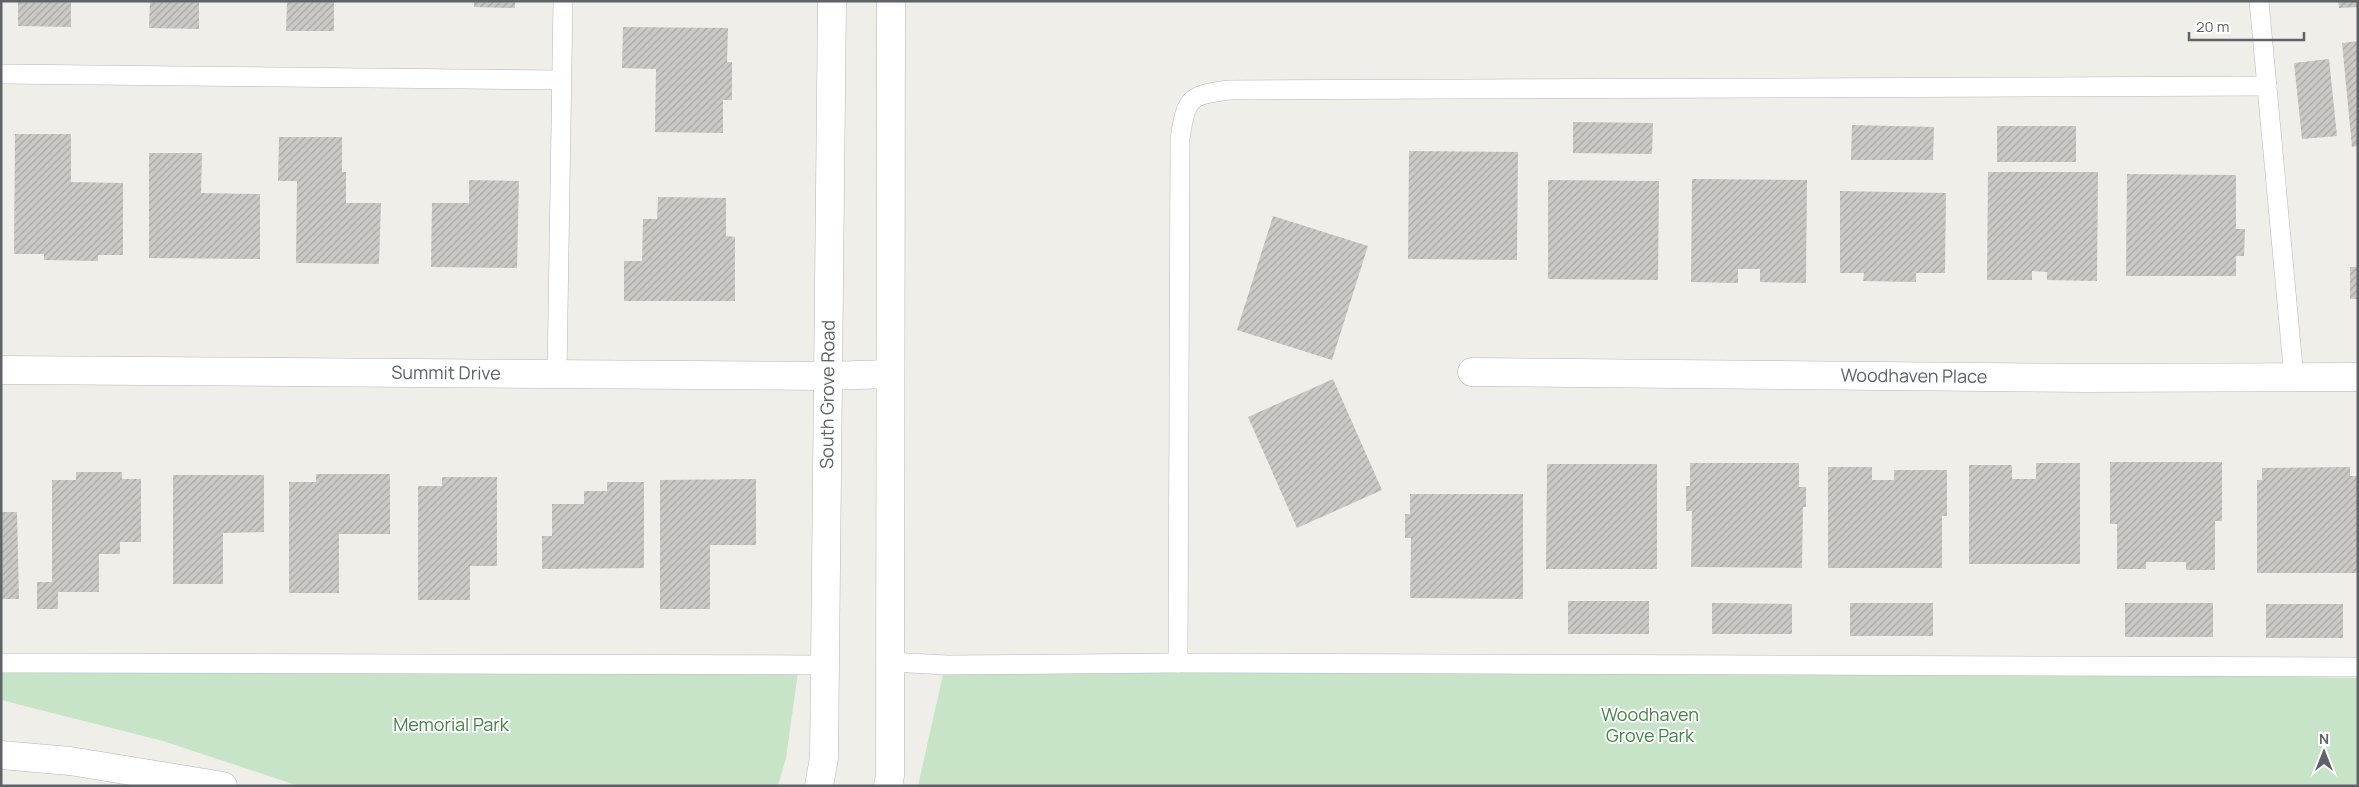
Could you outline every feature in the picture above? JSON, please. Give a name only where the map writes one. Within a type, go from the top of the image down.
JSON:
[{"type":"main road","name":"South Grove Road","points":[[819,786],[824,758],[832,1]]},
{"type":"main road","points":[[888,786],[890,776],[891,1]]},
{"type":"main road","name":"Summit Drive","points":[[1,370],[828,376],[890,374]]},
{"type":"main road","name":"Woodhaven Place","points":[[1472,372],[2076,378],[2358,377]]},
{"type":"main road","points":[[1,755],[70,761],[223,786]]},
{"type":"lane","points":[[557,374],[560,80],[563,1]]},
{"type":"lane","points":[[2259,1],[2294,378]]},
{"type":"lane","points":[[1,74],[560,80]]},
{"type":"lane","points":[[1178,663],[1180,139],[1188,105],[1202,94],[1239,90],[2267,86]]},
{"type":"lane","points":[[890,662],[947,665],[1178,663],[2358,667]]},
{"type":"lane","points":[[1,663],[824,665]]},
{"type":"green space","name":"Memorial Park","points":[[1,663],[799,665],[786,758],[778,786],[299,786],[163,741],[1,700]]},
{"type":"green space","name":"Woodhaven Grove Park","points":[[1581,664],[2358,678],[2358,786],[918,786],[944,670]]},
{"type":"building","points":[[18,1],[71,1],[71,27],[18,26]]},
{"type":"building","points":[[150,1],[199,1],[199,29],[149,28]]},
{"type":"building","points":[[287,1],[334,1],[334,31],[286,31]]},
{"type":"building","points":[[474,1],[515,1],[515,8],[474,7]]},
{"type":"building","points":[[2338,1],[2358,1],[2358,7],[2339,8]]},
{"type":"building","points":[[623,27],[728,28],[727,62],[732,62],[732,100],[723,100],[723,133],[655,132],[656,69],[622,68]]},
{"type":"building","points":[[2358,41],[2358,146],[2352,147],[2342,43]]},
{"type":"building","points":[[2329,59],[2337,136],[2302,139],[2294,63]]},
{"type":"building","points":[[1573,122],[1653,123],[1652,154],[1573,153]]},
{"type":"building","points":[[1852,125],[1934,127],[1933,160],[1851,160]]},
{"type":"building","points":[[1997,126],[2076,126],[2076,162],[1997,162]]},
{"type":"building","points":[[15,134],[71,134],[71,182],[123,183],[123,255],[98,255],[98,261],[44,260],[44,254],[14,254]]},
{"type":"building","points":[[279,137],[342,137],[342,172],[346,172],[346,203],[381,203],[379,264],[296,263],[297,181],[278,181]]},
{"type":"building","points":[[1409,151],[1518,152],[1517,260],[1408,259]]},
{"type":"building","points":[[149,153],[202,153],[201,193],[260,194],[260,259],[149,258]]},
{"type":"building","points":[[1988,172],[2098,172],[2097,281],[2047,280],[2047,272],[2032,271],[2032,280],[1987,280]]},
{"type":"building","points":[[2127,174],[2236,175],[2236,229],[2245,229],[2244,256],[2236,256],[2236,276],[2126,276]]},
{"type":"building","points":[[1692,179],[1807,180],[1806,283],[1760,282],[1760,269],[1738,269],[1738,283],[1691,282]]},
{"type":"building","points":[[469,180],[519,181],[517,268],[431,267],[432,203],[469,203]]},
{"type":"building","points":[[1548,180],[1659,181],[1658,280],[1548,279]]},
{"type":"building","points":[[1840,191],[1946,193],[1945,273],[1916,273],[1916,282],[1863,281],[1864,273],[1840,273]]},
{"type":"building","points":[[658,197],[726,198],[726,236],[735,237],[735,301],[624,301],[624,261],[642,261],[643,219],[657,219]]},
{"type":"building","points":[[1273,216],[1368,246],[1332,360],[1237,330]]},
{"type":"building","points":[[2350,267],[2358,267],[2358,299],[2350,299]]},
{"type":"building","points":[[1333,379],[1382,490],[1297,528],[1248,417]]},
{"type":"building","points":[[2110,462],[2222,462],[2222,521],[2215,521],[2215,570],[2186,570],[2186,562],[2146,562],[2146,569],[2117,569],[2117,524],[2110,524]]},
{"type":"building","points":[[1690,463],[1799,463],[1799,487],[1806,487],[1806,507],[1803,507],[1802,568],[1691,567],[1692,511],[1686,511],[1686,486],[1690,486]]},
{"type":"building","points":[[2036,463],[2080,463],[2080,564],[1969,564],[1969,465],[2012,465],[2012,479],[2036,479]]},
{"type":"building","points":[[1547,464],[1657,464],[1657,569],[1546,569]]},
{"type":"building","points":[[1828,467],[1872,467],[1872,480],[1894,480],[1894,470],[1947,470],[1947,516],[1942,516],[1942,568],[1828,568]]},
{"type":"building","points":[[2350,467],[2350,476],[2358,476],[2358,573],[2257,573],[2257,480],[2262,480],[2262,468]]},
{"type":"building","points":[[76,472],[122,472],[122,479],[141,479],[141,542],[120,542],[120,554],[99,554],[99,592],[58,592],[58,609],[37,609],[37,582],[52,582],[52,480],[76,480]]},
{"type":"building","points":[[316,474],[390,474],[390,534],[339,534],[339,593],[289,593],[289,482],[316,482]]},
{"type":"building","points":[[173,475],[264,475],[264,532],[223,533],[223,584],[173,584]]},
{"type":"building","points":[[442,477],[497,477],[497,566],[470,566],[470,600],[418,600],[418,486],[442,486]]},
{"type":"building","points":[[756,479],[756,545],[710,545],[710,609],[660,609],[660,480]]},
{"type":"building","points":[[607,482],[644,482],[644,568],[542,569],[542,536],[552,536],[552,504],[584,504],[584,491],[607,491]]},
{"type":"building","points":[[1410,494],[1523,494],[1523,599],[1410,598],[1411,538],[1405,538],[1405,514],[1410,514]]},
{"type":"building","points":[[1,512],[17,512],[19,599],[1,599]]},
{"type":"building","points":[[1568,601],[1649,601],[1649,634],[1568,634]]},
{"type":"building","points":[[1712,603],[1792,604],[1792,634],[1712,634]]},
{"type":"building","points":[[1850,603],[1933,603],[1933,636],[1850,636]]},
{"type":"building","points":[[2125,603],[2213,603],[2213,637],[2125,637]]},
{"type":"building","points":[[2266,604],[2343,604],[2343,638],[2266,638]]}]
